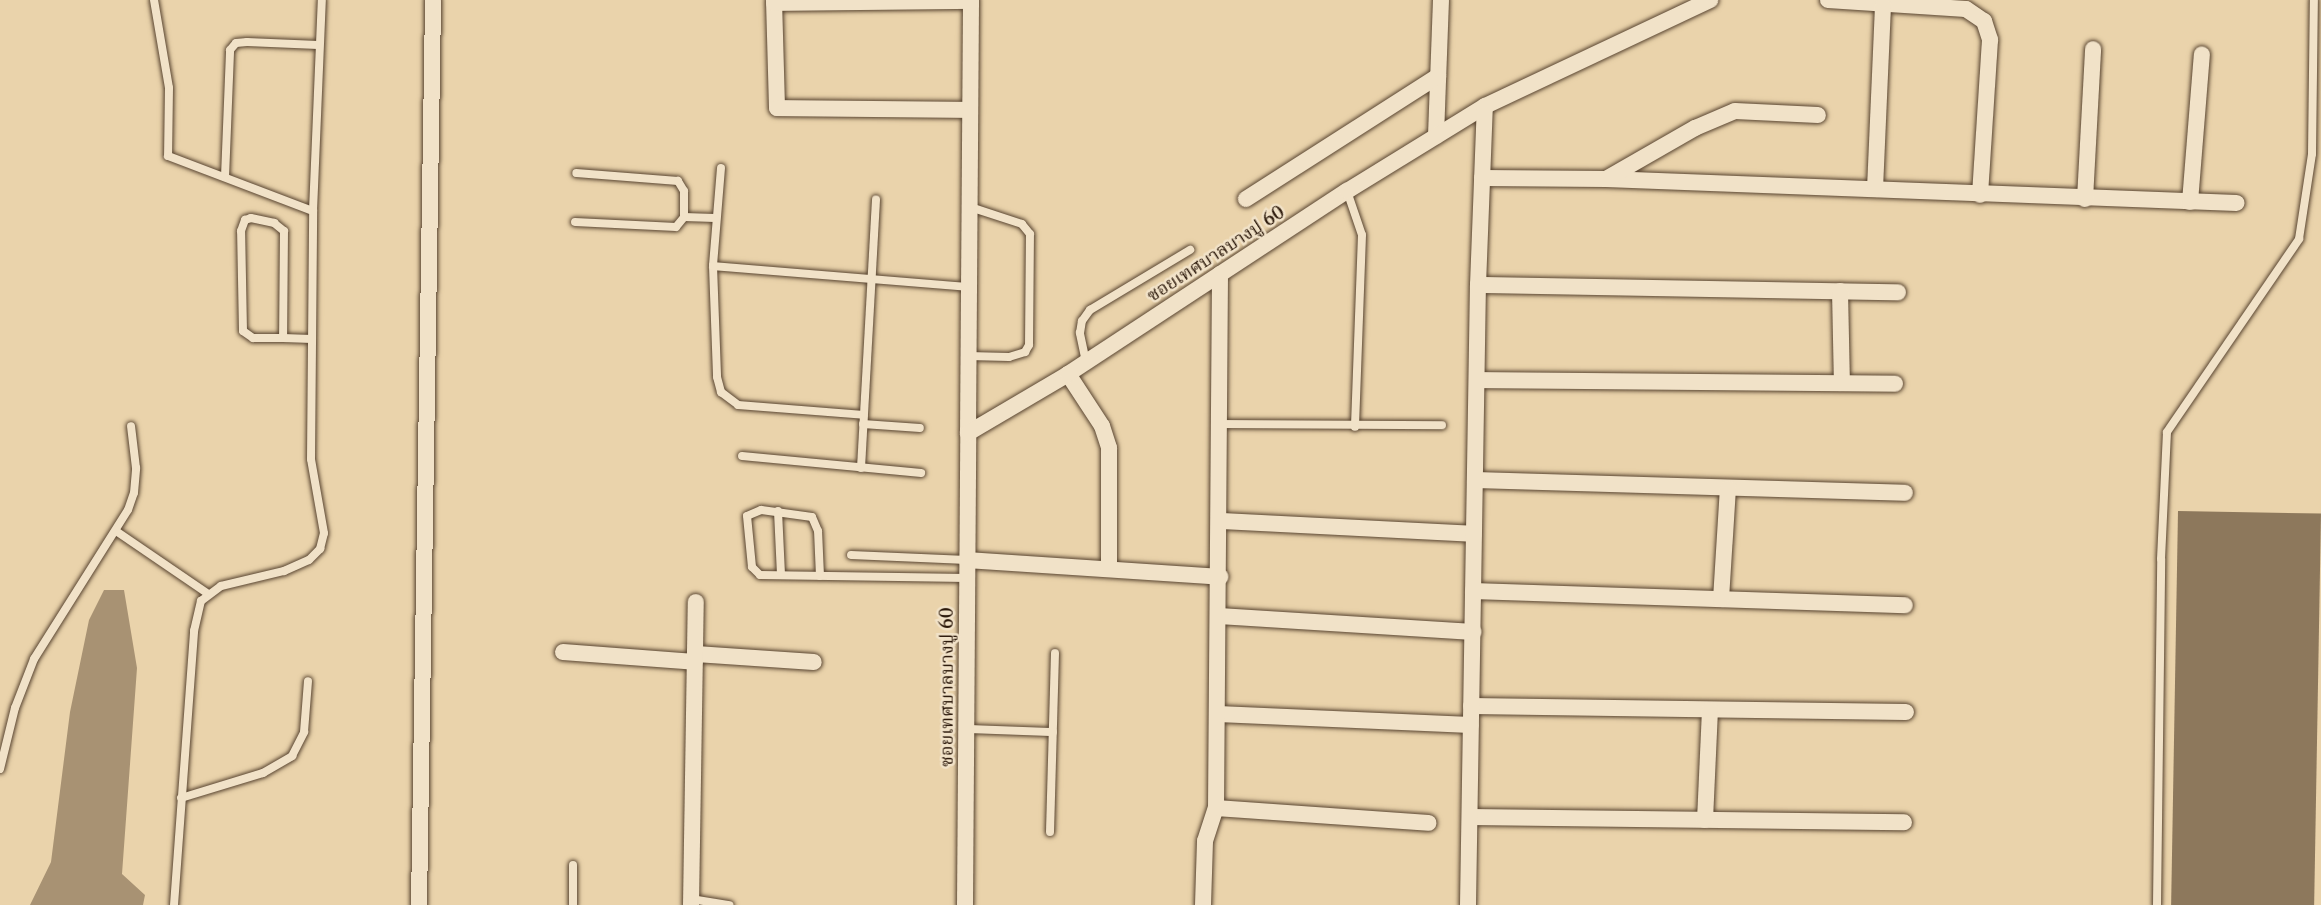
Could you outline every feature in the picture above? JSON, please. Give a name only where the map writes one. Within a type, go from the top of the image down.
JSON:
[{"type":"street","points":[[419,905],[433,0]]},
{"type":"street","points":[[970,110],[777,108],[774,1],[971,0]]},
{"type":"street","name":"ซอยเทศบาลบางปู 60","points":[[964,905],[971,0]]},
{"type":"street","points":[[1436,136],[1441,0]]},
{"type":"street","name":"ซอยเทศบาลบางปู 60","points":[[968,433],[1068,374],[1347,191],[1485,106],[1710,0]]},
{"type":"street","points":[[1828,0],[1883,6],[1966,9],[1984,21],[1990,40],[1980,195]]},
{"type":"street","points":[[1875,189],[1883,6]]},
{"type":"street","points":[[2085,199],[2093,49]]},
{"type":"street","points":[[2190,202],[2202,54]]},
{"type":"street","points":[[1246,199],[1438,76]]},
{"type":"street","points":[[1468,905],[1478,285],[1485,106]]},
{"type":"street","points":[[1606,179],[1695,128],[1735,111],[1818,115]]},
{"type":"street","points":[[1482,178],[1606,179],[2237,203]]},
{"type":"street","points":[[1203,905],[1205,841],[1216,808],[1220,577],[1220,274]]},
{"type":"street","points":[[1478,285],[1898,292]]},
{"type":"street","points":[[1840,291],[1842,383]]},
{"type":"street","points":[[1068,374],[1102,426],[1109,447],[1109,568]]},
{"type":"street","points":[[1477,380],[1895,384]]},
{"type":"street","points":[[1475,480],[1905,493]]},
{"type":"street","points":[[1721,599],[1728,488]]},
{"type":"street","points":[[1220,521],[1474,534]]},
{"type":"street","points":[[967,560],[1220,577]]},
{"type":"street","points":[[1473,591],[1905,605]]},
{"type":"street","points":[[691,902],[696,602]]},
{"type":"street","points":[[1219,616],[1473,632]]},
{"type":"street","points":[[563,652],[814,662]]},
{"type":"street","points":[[1471,706],[1906,712]]},
{"type":"street","points":[[1705,820],[1710,710]]},
{"type":"street","points":[[1218,714],[1471,725]]},
{"type":"street","points":[[1216,808],[1428,823]]},
{"type":"street","points":[[1470,817],[1904,822]]},
{"type":"lane","points":[[154,0],[169,88],[165,152],[173,160],[225,177],[312,211]]},
{"type":"lane","points":[[174,905],[194,630],[201,601],[207,593],[284,571],[309,560],[320,549],[324,518],[311,459],[312,211],[318,45],[322,0]]},
{"type":"lane","points":[[2157,905],[2167,432],[2299,238],[2312,154],[2314,0]]},
{"type":"lane","points":[[225,177],[230,50],[236,43],[247,42],[318,45]]},
{"type":"lane","points":[[721,168],[715,218],[713,266],[717,377],[728,400],[738,405],[864,419],[920,428]]},
{"type":"lane","points":[[575,222],[676,227],[684,217],[684,191],[678,181],[576,173]]},
{"type":"lane","points":[[1347,191],[1362,235],[1355,427]]},
{"type":"lane","points":[[861,468],[876,199]]},
{"type":"lane","points":[[968,357],[1009,357],[1025,352],[1029,345],[1030,234],[1022,224],[969,207]]},
{"type":"lane","points":[[684,217],[715,218]]},
{"type":"lane","points":[[283,338],[284,231],[274,223],[251,218],[245,220],[241,231],[243,331],[253,338],[312,339]]},
{"type":"lane","points":[[1086,362],[1080,333],[1082,321],[1090,310],[1190,250]]},
{"type":"lane","points":[[713,266],[969,287]]},
{"type":"lane","points":[[1220,424],[1355,427],[1442,425]]},
{"type":"lane","points":[[0,769],[15,708],[34,659],[116,531],[134,493],[131,426]]},
{"type":"lane","points":[[742,456],[921,473]]},
{"type":"lane","points":[[820,576],[816,520],[808,513],[752,511],[747,523],[754,572],[781,575],[820,576],[967,578]]},
{"type":"lane","points":[[778,511],[781,575]]},
{"type":"lane","points":[[116,531],[207,593]]},
{"type":"lane","points":[[851,555],[967,560]]},
{"type":"lane","points":[[1050,832],[1055,653]]},
{"type":"lane","points":[[181,798],[263,773],[292,756],[304,732],[308,681]]},
{"type":"lane","points":[[966,729],[1053,732]]},
{"type":"lane","points":[[573,865],[573,905]]},
{"type":"lane","points":[[691,902],[730,905]]},
{"type":"shaded area","points":[[104,590],[124,590],[137,668],[122,874],[145,895],[143,905],[30,905],[51,862],[70,712],[89,620]]},
{"type":"building","points":[[2178,511],[2321,513],[2314,905],[2171,905]]}]
